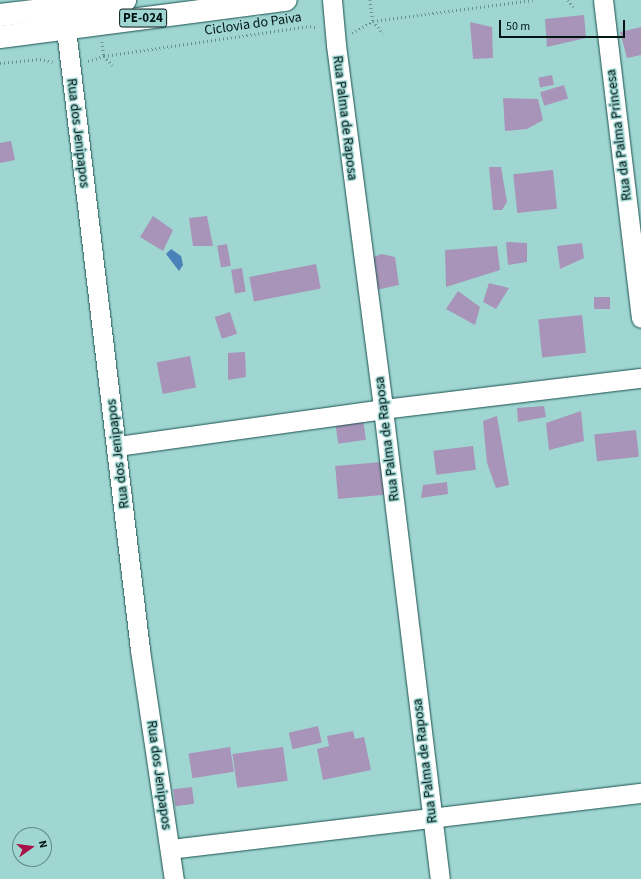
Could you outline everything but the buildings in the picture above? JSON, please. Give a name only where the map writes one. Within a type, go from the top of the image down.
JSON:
[{"type":"main road","name":"PE-024","points":[[0,15],[125,0]]},
{"type":"main road","name":"PE-024","points":[[0,37],[286,0]]},
{"type":"street","name":"Rua Palma de Raposa","points":[[332,0],[334,31],[383,409],[440,879]]},
{"type":"street","name":"Rua da Palma Princesa","points":[[603,0],[641,318]]},
{"type":"street","name":"Rua dos Jenipapos","points":[[66,29],[69,68],[117,446],[140,650],[174,879]]},
{"type":"street","points":[[117,446],[383,409],[641,378]]},
{"type":"street","points":[[170,849],[641,794]]},
{"type":"path","points":[[370,0],[373,21],[383,33]]},
{"type":"path","name":"Ciclovia do Paiva","points":[[69,68],[104,56],[310,26],[352,33],[373,21],[533,0]]},
{"type":"path","points":[[568,0],[574,8]]},
{"type":"path","points":[[0,63],[40,59],[69,68]]},
{"type":"water","points":[[171,249],[181,256],[183,265],[179,271],[166,254]]}]
